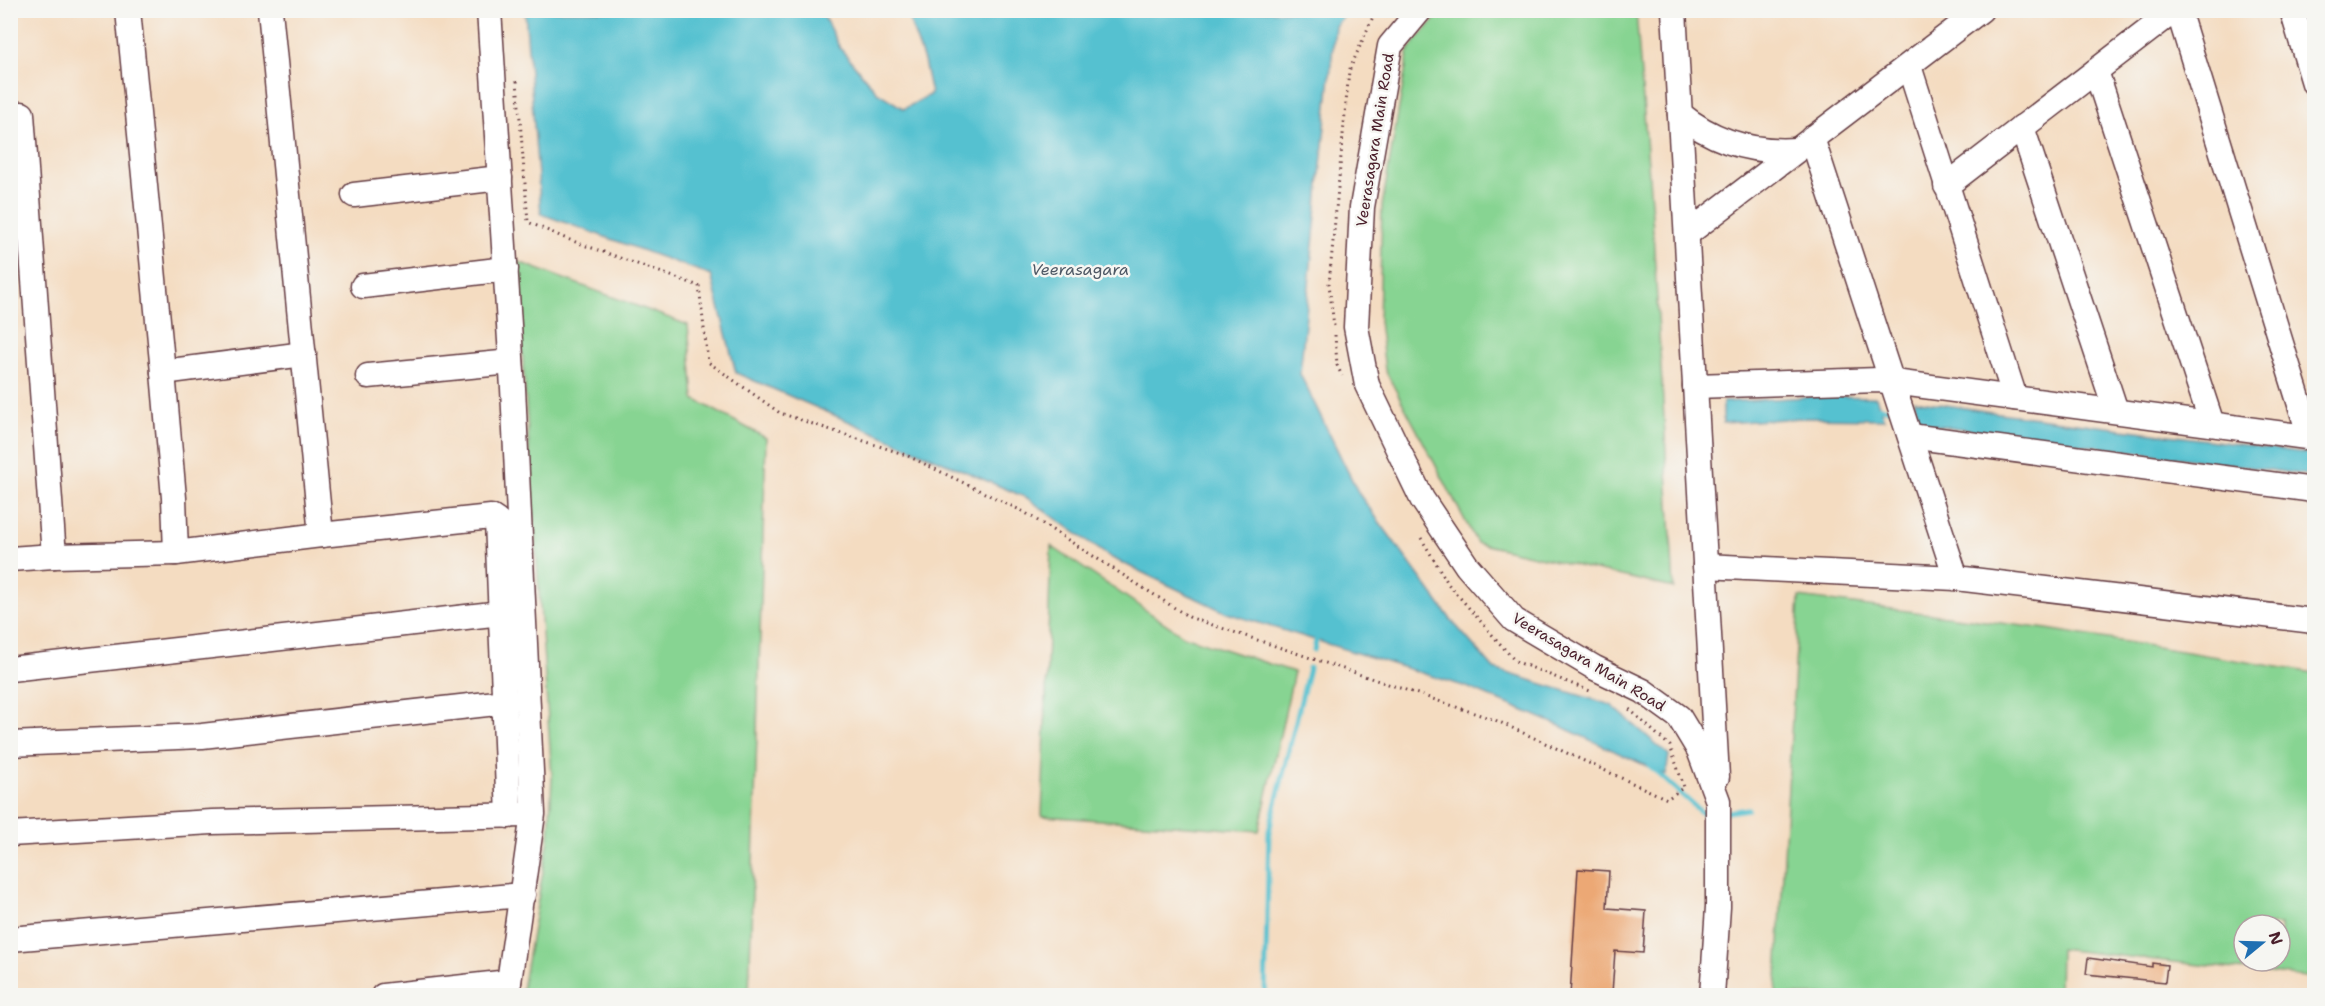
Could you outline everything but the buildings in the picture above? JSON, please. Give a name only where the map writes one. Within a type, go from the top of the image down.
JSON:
[{"type":"street","points":[[128,10],[163,372],[174,498],[176,553]]},
{"type":"street","points":[[270,10],[321,535]]},
{"type":"street","points":[[383,996],[508,989],[523,895],[511,362],[489,10]]},
{"type":"street","name":"Veerasagara Main Road","points":[[1420,10],[1390,46],[1362,207],[1356,327],[1367,385],[1422,499],[1467,566],[1514,620],[1595,668],[1643,691],[1679,717],[1699,750],[1718,801],[1718,907],[1712,996]]},
{"type":"street","points":[[1674,10],[1718,801]]},
{"type":"street","points":[[1687,234],[1981,10]]},
{"type":"street","points":[[1695,386],[1879,380],[1895,390],[2015,398],[2312,437],[2177,10],[1946,186]]},
{"type":"street","points":[[2292,10],[2313,73]]},
{"type":"street","points":[[1909,66],[2015,398]]},
{"type":"street","points":[[2096,71],[2212,424]]},
{"type":"street","points":[[10,115],[22,114],[54,556]]},
{"type":"street","points":[[1680,114],[1705,132],[1733,144],[1764,151],[1804,144]]},
{"type":"street","points":[[2022,128],[2116,411]]},
{"type":"street","points":[[1804,144],[1895,390],[1956,578]]},
{"type":"street","points":[[354,195],[500,178]]},
{"type":"street","points":[[363,286],[506,269]]},
{"type":"street","points":[[163,372],[304,354]]},
{"type":"street","points":[[368,376],[511,362]]},
{"type":"street","points":[[1908,430],[2314,490]]},
{"type":"street","points":[[10,559],[176,553],[494,517],[497,521],[505,702],[521,815]]},
{"type":"street","points":[[1705,566],[1956,578],[2314,621]]},
{"type":"street","points":[[10,669],[501,613]]},
{"type":"street","points":[[10,744],[202,736],[505,702]]},
{"type":"street","points":[[10,834],[212,822],[521,815]]},
{"type":"street","points":[[10,939],[523,895]]},
{"type":"path","points":[[1347,386],[1338,365],[1329,284],[1349,71],[1376,10]]},
{"type":"path","points":[[516,81],[528,222],[567,239],[699,286],[708,362],[780,413],[906,454],[1013,507],[1189,617],[1495,720],[1667,799],[1684,788],[1670,746],[1624,705]]},
{"type":"path","points":[[1421,538],[1449,585],[1515,661],[1591,691]]},
{"type":"green space","points":[[1442,11],[1636,11],[1652,215],[1674,588],[1477,543],[1385,370],[1379,321],[1382,206],[1409,49]]},
{"type":"green space","points":[[516,261],[688,325],[694,399],[766,438],[749,995],[521,995],[549,838],[552,777]]},
{"type":"green space","points":[[1051,546],[1184,636],[1294,672],[1259,831],[1042,816]]},
{"type":"green space","points":[[1799,597],[2047,629],[2314,673],[2314,978],[2270,973],[2292,973],[2292,913],[2232,913],[2232,969],[2060,949],[2059,995],[1776,995]]},
{"type":"water","name":"Veerasagara","points":[[525,11],[821,11],[840,48],[877,92],[904,109],[931,94],[924,61],[906,11],[1348,11],[1335,26],[1300,374],[1359,494],[1452,621],[1494,669],[1611,705],[1669,755],[1666,775],[1560,726],[1467,687],[1227,613],[1110,557],[1027,498],[736,373],[711,275],[541,214]]},
{"type":"water","points":[[1823,396],[1876,397],[1884,419],[1802,418],[1723,423],[1723,402]]},
{"type":"water","points":[[1914,400],[2314,454],[2314,476],[1920,423]]},
{"type":"waterway","points":[[1875,407],[1895,410]]},
{"type":"waterway","points":[[1314,650],[1316,641]]},
{"type":"waterway","points":[[1265,996],[1269,831],[1309,668]]},
{"type":"waterway","points":[[1649,765],[1703,814]]},
{"type":"waterway","points":[[1728,812],[1748,809]]}]
